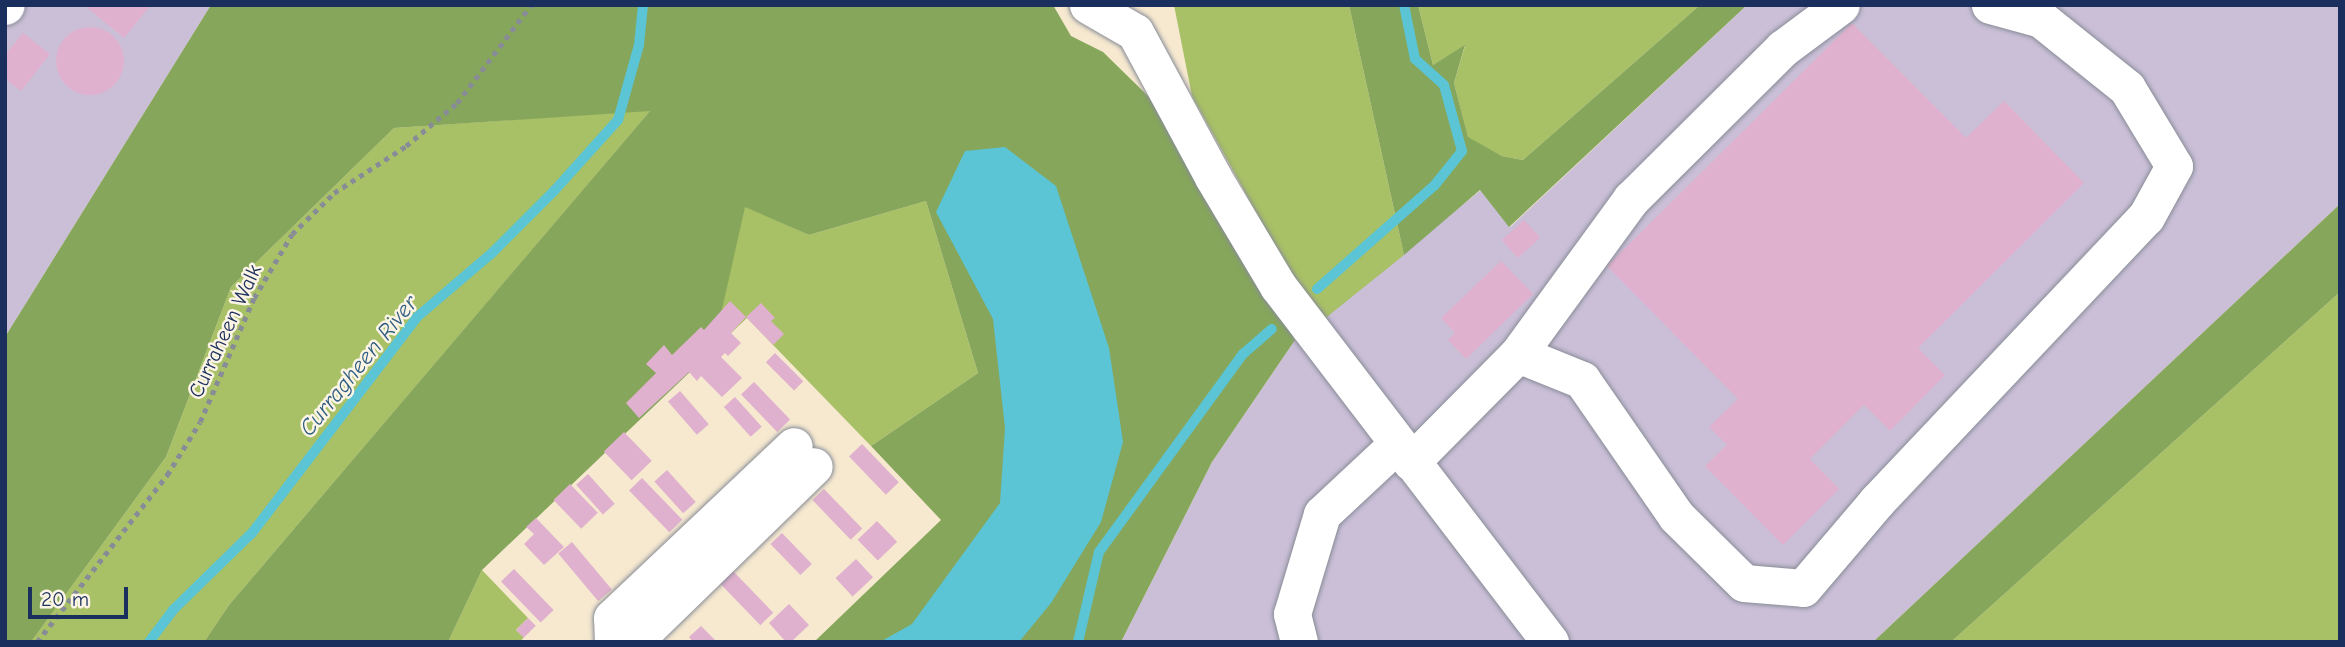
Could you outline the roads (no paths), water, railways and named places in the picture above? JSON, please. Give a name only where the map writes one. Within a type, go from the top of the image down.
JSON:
[{"type":"street","points":[[1088,5],[1140,19],[1213,177],[1278,286],[1550,642]]},
{"type":"street","points":[[1299,642],[1292,614],[1322,514],[1404,453],[1518,354],[1631,199],[1783,48],[1841,5]]},
{"type":"street","points":[[1518,354],[1583,380],[1676,516],[1744,583],[1803,587],[1877,501],[2146,217],[2174,166],[2127,88],[2041,19],[1990,5]]},
{"type":"street","points":[[613,642],[612,618],[804,456],[633,642]]},
{"type":"water","points":[[1005,147],[1056,186],[1109,348],[1123,442],[1101,522],[1051,603],[1019,642],[880,642],[912,624],[1000,503],[1005,428],[993,319],[936,212],[965,151]]},
{"type":"waterway","name":"Curragheen River","points":[[149,642],[173,610],[252,533],[417,317],[492,253],[554,191],[618,120],[639,45],[643,5]]},
{"type":"waterway","points":[[1317,289],[1434,186],[1462,151],[1444,85],[1415,59],[1404,5]]},
{"type":"waterway","points":[[1078,642],[1099,552],[1243,354],[1272,329]]}]
